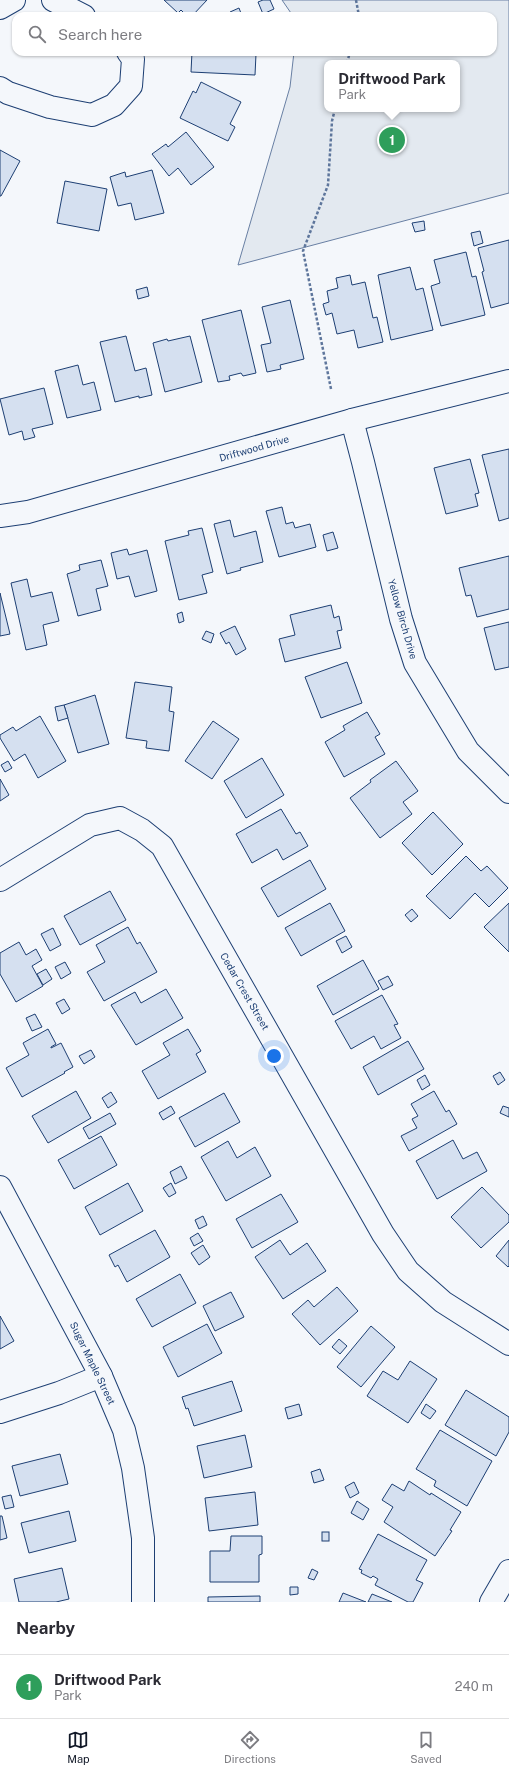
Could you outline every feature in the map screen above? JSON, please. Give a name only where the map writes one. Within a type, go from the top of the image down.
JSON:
[{"type":"street","points":[[0,8],[14,0]]},
{"type":"street","points":[[53,0],[76,12]]},
{"type":"street","points":[[0,88],[8,93],[50,108],[92,115],[114,105],[131,86],[133,59],[131,56]]},
{"type":"street","name":"Driftwood Drive","points":[[0,516],[28,512],[352,420],[509,381]]},
{"type":"street","name":"Yellow Birch Drive","points":[[352,420],[401,619],[415,663],[468,751],[509,792]]},
{"type":"street","name":"Cedar Crest Street","points":[[0,880],[90,825],[120,818],[142,830],[162,846],[383,1234],[408,1271],[443,1302],[509,1344]]},
{"type":"street","name":"Sugar Maple Street","points":[[0,1186],[102,1376],[124,1430],[133,1468],[143,1538],[143,1602]]},
{"type":"street","points":[[0,1412],[59,1393],[102,1376]]},
{"type":"street","points":[[491,1602],[509,1571]]},
{"type":"path","points":[[356,0],[358,12]]},
{"type":"path","points":[[331,389],[303,251],[328,185],[332,121],[334,112]]},
{"type":"shaded area","points":[[282,0],[509,0],[509,193],[238,265],[290,87],[294,56],[497,56],[497,12],[290,12]]},
{"type":"building","points":[[164,0],[207,0],[196,12],[183,12],[181,10],[177,12]]},
{"type":"building","points":[[270,0],[274,9],[267,12],[262,12],[258,2]]},
{"type":"building","points":[[239,8],[240,12],[230,12]]},
{"type":"building","points":[[192,56],[256,56],[255,75],[191,72]]},
{"type":"building","points":[[201,82],[241,102],[230,124],[235,127],[228,141],[180,118],[193,91],[196,93]]},
{"type":"building","points":[[186,132],[214,167],[191,185],[178,168],[169,176],[152,154],[166,144],[168,147]]},
{"type":"building","points":[[0,150],[20,161],[1,196],[0,196]]},
{"type":"building","points":[[152,170],[164,213],[135,220],[131,203],[118,206],[110,177],[125,172],[126,177]]},
{"type":"building","points":[[65,181],[107,189],[99,231],[57,223]]},
{"type":"building","points":[[424,221],[425,230],[415,232],[412,223]]},
{"type":"building","points":[[480,231],[483,243],[474,246],[471,233]]},
{"type":"building","points":[[509,240],[509,303],[491,308],[478,248]]},
{"type":"building","points":[[466,252],[472,277],[476,276],[485,315],[441,326],[431,286],[440,283],[434,260]]},
{"type":"building","points":[[410,267],[416,290],[423,288],[433,330],[391,340],[378,275]]},
{"type":"building","points":[[350,275],[352,285],[365,282],[373,318],[377,317],[383,342],[358,348],[354,330],[337,334],[332,313],[326,315],[323,304],[329,302],[327,291],[338,288],[336,278]]},
{"type":"building","points":[[147,287],[149,296],[138,299],[136,290]]},
{"type":"building","points":[[290,300],[304,359],[280,365],[281,369],[267,372],[261,345],[271,343],[262,307]]},
{"type":"building","points":[[241,310],[256,373],[243,376],[241,373],[229,376],[230,380],[218,382],[202,320]]},
{"type":"building","points":[[126,336],[135,371],[146,368],[152,395],[139,398],[139,396],[115,402],[100,342]]},
{"type":"building","points":[[190,336],[202,382],[165,392],[153,343],[167,339],[168,341]]},
{"type":"building","points":[[78,365],[83,385],[94,382],[101,410],[67,418],[55,371]]},
{"type":"building","points":[[44,388],[53,424],[32,429],[35,437],[24,440],[22,431],[9,435],[0,399]]},
{"type":"building","points":[[509,449],[509,518],[499,521],[482,455]]},
{"type":"building","points":[[470,459],[479,493],[475,494],[478,506],[446,514],[434,468]]},
{"type":"building","points":[[282,507],[286,524],[293,522],[295,528],[310,524],[316,547],[279,557],[266,511]]},
{"type":"building","points":[[230,520],[234,537],[256,531],[263,562],[240,568],[241,570],[227,574],[214,524]]},
{"type":"building","points":[[202,528],[213,572],[202,575],[207,593],[179,600],[165,541],[189,535],[188,531]]},
{"type":"building","points":[[333,532],[338,548],[327,551],[323,535]]},
{"type":"building","points":[[127,549],[129,555],[147,550],[157,591],[135,597],[129,576],[117,579],[111,553]]},
{"type":"building","points":[[509,556],[509,609],[477,617],[471,595],[466,596],[459,568]]},
{"type":"building","points":[[101,560],[108,586],[96,589],[101,610],[78,616],[67,574],[80,570],[79,565]]},
{"type":"building","points":[[27,579],[31,597],[52,592],[59,621],[43,625],[47,645],[26,650],[11,583]]},
{"type":"building","points":[[0,593],[10,634],[0,636]]},
{"type":"building","points":[[331,605],[334,618],[339,616],[342,630],[337,631],[341,648],[285,662],[279,639],[295,635],[290,615]]},
{"type":"building","points":[[182,612],[184,621],[179,623],[177,614]]},
{"type":"building","points":[[509,622],[509,667],[495,670],[484,628]]},
{"type":"building","points":[[235,626],[246,649],[236,655],[229,642],[226,644],[220,633]]},
{"type":"building","points":[[206,631],[214,634],[211,643],[202,639]]},
{"type":"building","points":[[347,662],[362,703],[321,718],[305,677]]},
{"type":"building","points":[[135,682],[172,687],[169,711],[174,712],[169,751],[146,748],[147,741],[126,738]]},
{"type":"building","points":[[95,695],[109,744],[78,753],[64,705]]},
{"type":"building","points":[[64,705],[68,718],[58,721],[55,707]]},
{"type":"building","points":[[367,712],[380,734],[375,737],[385,754],[344,777],[325,742],[345,730],[343,726]]},
{"type":"building","points":[[40,716],[66,761],[38,778],[25,754],[14,761],[0,738],[0,735],[13,727],[16,731]]},
{"type":"building","points":[[213,721],[239,739],[212,779],[185,761]]},
{"type":"building","points":[[262,758],[284,795],[246,818],[224,781]]},
{"type":"building","points":[[8,761],[12,768],[5,772],[1,765]]},
{"type":"building","points":[[396,761],[418,791],[403,802],[412,814],[380,838],[350,798],[371,782],[370,780]]},
{"type":"building","points":[[0,779],[9,795],[0,801]]},
{"type":"building","points":[[281,809],[296,834],[300,832],[308,846],[283,860],[277,849],[252,863],[236,834]]},
{"type":"building","points":[[433,812],[463,844],[432,875],[402,843]]},
{"type":"building","points":[[466,856],[481,871],[487,866],[508,888],[489,907],[475,893],[450,919],[426,896]]},
{"type":"building","points":[[310,860],[326,889],[278,917],[261,888]]},
{"type":"building","points":[[110,891],[126,920],[80,945],[64,916]]},
{"type":"building","points":[[330,903],[345,931],[301,956],[285,928]]},
{"type":"building","points":[[509,903],[509,952],[484,927]]},
{"type":"building","points":[[412,909],[418,916],[411,922],[405,915]]},
{"type":"building","points":[[128,927],[137,944],[140,942],[157,972],[104,1001],[87,972],[105,962],[96,945]]},
{"type":"building","points":[[53,928],[61,945],[50,951],[41,934]]},
{"type":"building","points":[[346,936],[352,947],[342,953],[336,941]]},
{"type":"building","points":[[19,942],[26,955],[36,949],[42,960],[32,966],[43,986],[16,1002],[0,974],[0,953]]},
{"type":"building","points":[[363,960],[379,989],[333,1015],[317,986]]},
{"type":"building","points":[[65,962],[71,973],[61,979],[55,967]]},
{"type":"building","points":[[46,969],[52,979],[43,985],[37,974]]},
{"type":"building","points":[[388,976],[393,985],[383,990],[378,981]]},
{"type":"building","points":[[166,989],[183,1018],[136,1045],[111,1005],[135,992],[141,1003]]},
{"type":"building","points":[[382,995],[398,1024],[394,1025],[401,1038],[381,1049],[374,1036],[351,1049],[335,1021]]},
{"type":"building","points":[[64,999],[70,1009],[62,1014],[56,1003]]},
{"type":"building","points":[[35,1014],[42,1027],[32,1031],[26,1018]]},
{"type":"building","points":[[48,1029],[56,1044],[51,1048],[61,1043],[73,1067],[22,1097],[6,1068],[29,1055],[23,1043]]},
{"type":"building","points":[[188,1029],[201,1051],[196,1054],[206,1072],[158,1099],[142,1071],[170,1055],[163,1043]]},
{"type":"building","points":[[408,1041],[424,1069],[378,1095],[363,1067]]},
{"type":"building","points":[[91,1050],[95,1057],[84,1064],[79,1056]]},
{"type":"building","points":[[500,1072],[505,1080],[498,1085],[493,1076]]},
{"type":"building","points":[[425,1075],[430,1085],[422,1090],[417,1080]]},
{"type":"building","points":[[76,1091],[91,1118],[48,1143],[32,1116]]},
{"type":"building","points":[[434,1091],[446,1112],[449,1110],[457,1124],[409,1151],[401,1136],[417,1128],[412,1119],[418,1116],[411,1104]]},
{"type":"building","points":[[111,1092],[117,1102],[108,1108],[102,1098]]},
{"type":"building","points":[[224,1093],[240,1122],[195,1147],[179,1118]]},
{"type":"building","points":[[171,1106],[175,1113],[163,1120],[159,1113]]},
{"type":"building","points":[[503,1106],[509,1108],[509,1117],[500,1113]]},
{"type":"building","points":[[110,1113],[116,1124],[89,1139],[83,1128]]},
{"type":"building","points":[[101,1136],[117,1165],[74,1189],[58,1160]]},
{"type":"building","points":[[453,1140],[463,1159],[477,1152],[487,1171],[437,1199],[416,1161]]},
{"type":"building","points":[[228,1141],[237,1158],[255,1147],[271,1176],[226,1201],[201,1157]]},
{"type":"building","points":[[181,1166],[187,1178],[175,1184],[170,1172]]},
{"type":"building","points":[[128,1183],[143,1211],[100,1235],[85,1207]]},
{"type":"building","points":[[171,1183],[176,1193],[169,1197],[163,1188]]},
{"type":"building","points":[[482,1187],[509,1215],[509,1222],[481,1248],[451,1217]]},
{"type":"building","points":[[281,1194],[298,1222],[252,1248],[236,1219]]},
{"type":"building","points":[[203,1216],[207,1225],[199,1229],[195,1220]]},
{"type":"building","points":[[155,1230],[170,1257],[127,1282],[118,1265],[115,1267],[109,1255]]},
{"type":"building","points":[[198,1233],[203,1241],[194,1246],[190,1238]]},
{"type":"building","points":[[280,1240],[290,1255],[307,1243],[326,1271],[283,1299],[255,1257]]},
{"type":"building","points":[[509,1240],[509,1266],[508,1267],[496,1256]]},
{"type":"building","points":[[203,1245],[210,1257],[199,1265],[191,1253]]},
{"type":"building","points":[[180,1274],[196,1303],[152,1327],[136,1299]]},
{"type":"building","points":[[337,1287],[358,1311],[320,1345],[292,1314],[308,1300],[314,1307]]},
{"type":"building","points":[[231,1292],[244,1317],[215,1331],[203,1306]]},
{"type":"building","points":[[0,1316],[14,1341],[0,1349]]},
{"type":"building","points":[[207,1324],[222,1353],[178,1377],[163,1347]]},
{"type":"building","points":[[371,1326],[395,1347],[361,1387],[337,1367]]},
{"type":"building","points":[[339,1339],[347,1346],[340,1354],[332,1347]]},
{"type":"building","points":[[410,1361],[437,1379],[408,1423],[367,1396],[383,1371],[398,1380]]},
{"type":"building","points":[[232,1381],[242,1411],[194,1426],[188,1408],[186,1409],[182,1397]]},
{"type":"building","points":[[466,1390],[509,1417],[509,1432],[496,1456],[445,1425]]},
{"type":"building","points":[[299,1404],[302,1415],[288,1419],[285,1408]]},
{"type":"building","points":[[426,1404],[436,1411],[430,1419],[421,1413]]},
{"type":"building","points":[[440,1430],[492,1461],[467,1506],[434,1486],[436,1481],[416,1469]]},
{"type":"building","points":[[245,1435],[252,1467],[204,1478],[197,1446]]},
{"type":"building","points":[[60,1454],[68,1484],[20,1496],[12,1466]]},
{"type":"building","points":[[320,1469],[324,1480],[314,1483],[311,1472]]},
{"type":"building","points":[[409,1481],[430,1495],[431,1493],[461,1512],[450,1530],[452,1531],[435,1556],[384,1522],[393,1507],[382,1500],[392,1484],[404,1491]]},
{"type":"building","points":[[354,1482],[359,1493],[350,1498],[345,1487]]},
{"type":"building","points":[[255,1492],[258,1525],[209,1531],[205,1498]]},
{"type":"building","points":[[11,1495],[14,1507],[5,1509],[2,1497]]},
{"type":"building","points":[[357,1501],[369,1509],[363,1520],[351,1513]]},
{"type":"building","points":[[69,1511],[76,1541],[29,1553],[21,1523]]},
{"type":"building","points":[[0,1516],[2,1516],[7,1538],[0,1540]]},
{"type":"building","points":[[322,1532],[329,1532],[329,1541],[322,1541]]},
{"type":"building","points":[[378,1534],[427,1560],[416,1580],[423,1583],[413,1602],[408,1602],[375,1585],[378,1579],[373,1576],[371,1578],[361,1573],[362,1570],[359,1569]]},
{"type":"building","points":[[231,1536],[262,1536],[262,1554],[259,1555],[259,1582],[210,1582],[210,1551],[230,1551]]},
{"type":"building","points":[[62,1568],[69,1599],[56,1602],[19,1602],[14,1579]]},
{"type":"building","points":[[312,1569],[318,1572],[314,1580],[308,1578]]},
{"type":"building","points":[[290,1587],[298,1587],[298,1594],[290,1595]]},
{"type":"building","points":[[343,1593],[366,1602],[339,1602]]},
{"type":"building","points":[[372,1594],[392,1602],[368,1602]]},
{"type":"building","points":[[260,1596],[260,1602],[208,1602],[208,1597]]},
{"type":"place","name":"Driftwood Park","points":[[392,140]]}]
